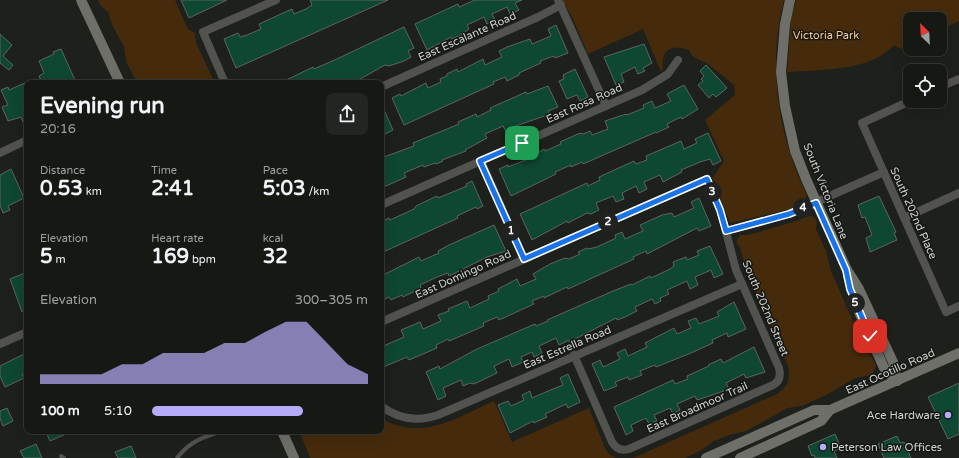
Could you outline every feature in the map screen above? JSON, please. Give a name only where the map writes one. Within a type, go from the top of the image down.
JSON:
[{"type":"main road","points":[[81,0],[119,80]]},
{"type":"main road","name":"South Victoria Lane","points":[[790,0],[785,24],[781,72],[785,106],[795,150],[816,203],[846,270],[856,305],[884,368],[897,381]]},
{"type":"main road","name":"East Ocotillo Road","points":[[706,458],[814,410],[830,410],[959,353]]},
{"type":"main road","name":"East Ocotillo Road","points":[[740,458],[821,421],[830,410]]},
{"type":"main road","points":[[283,434],[294,458]]},
{"type":"street","points":[[224,80],[202,32],[276,0]]},
{"type":"street","points":[[559,2],[606,106]]},
{"type":"street","name":"East Escalante Road","points":[[384,85],[538,17],[559,2]]},
{"type":"street","name":"East Rosa Road","points":[[384,204],[606,106],[656,82],[668,74],[678,60]]},
{"type":"street","points":[[947,84],[959,79]]},
{"type":"street","name":"South 202nd Place","points":[[903,104],[862,123],[946,312],[959,306]]},
{"type":"street","points":[[0,153],[24,141]]},
{"type":"street","points":[[480,161],[524,259]]},
{"type":"street","points":[[726,231],[789,214],[884,172]]},
{"type":"street","name":"East Domingo Road","points":[[384,321],[707,179]]},
{"type":"street","name":"South 202nd Street","points":[[707,179],[720,210],[742,284],[779,368],[780,378]]},
{"type":"street","points":[[904,218],[959,193]]},
{"type":"street","name":"East Estrella Road","points":[[384,408],[398,416],[416,419],[438,415],[574,355],[742,284]]},
{"type":"street","points":[[0,344],[24,333]]},
{"type":"street","name":"East Broadmoor Trail","points":[[574,355],[612,442],[619,449],[629,449],[773,386],[780,378]]},
{"type":"lane","points":[[177,458],[186,447],[194,442],[215,434]]},
{"type":"green space","points":[[98,0],[175,0],[188,29],[195,33],[196,43],[214,80],[136,80],[126,61],[124,47],[112,25],[108,12],[100,5]]},
{"type":"green space","points":[[562,0],[784,0],[776,50],[778,100],[782,125],[789,149],[807,195],[803,203],[787,210],[730,223],[718,192],[717,184],[712,179],[724,161],[705,120],[735,95],[734,85],[708,64],[692,56],[689,50],[677,47],[670,49],[665,54],[661,72],[643,29],[588,54],[572,17]]},
{"type":"green space","name":"Victoria Park","points":[[796,0],[959,0],[959,21],[947,27],[947,12],[903,12],[903,48],[901,49],[894,45],[884,54],[872,60],[844,68],[787,72],[791,19]]},
{"type":"green space","points":[[807,215],[814,217],[817,222],[816,229],[826,251],[831,271],[866,351],[871,356],[876,366],[872,375],[855,378],[828,394],[802,406],[788,408],[746,431],[729,435],[714,441],[700,451],[685,458],[633,458],[777,394],[784,388],[789,379],[788,366],[749,278],[740,248],[736,242],[740,235],[748,235],[800,220]]},
{"type":"green space","points":[[494,401],[512,442],[589,408],[605,448],[609,454],[616,458],[310,458],[300,434],[384,434],[384,419],[396,425],[410,428],[424,428],[438,425]]},
{"type":"building","points":[[181,0],[227,0],[189,18]]},
{"type":"building","points":[[310,0],[388,0],[236,68],[224,39],[238,33],[240,37],[261,29],[259,24],[292,9],[294,14],[306,9],[312,5]]},
{"type":"building","points":[[475,0],[522,0],[515,3],[519,10],[510,14],[507,7],[492,14],[495,20],[487,24],[484,17],[467,25],[469,29],[461,35],[452,39],[451,37],[427,50],[415,24],[458,4],[459,7]]},
{"type":"building","points":[[556,25],[568,53],[555,58],[554,56],[540,61],[541,63],[519,73],[519,75],[507,81],[505,77],[493,82],[494,84],[404,125],[392,98],[400,94],[401,96],[426,83],[428,88],[441,82],[440,79],[447,76],[447,74],[457,69],[458,72],[483,59],[485,65],[502,57],[499,51],[507,47],[530,39],[532,44],[551,36],[548,29]]},
{"type":"building","points":[[404,27],[414,48],[408,51],[411,57],[389,66],[385,65],[358,80],[286,80],[313,67],[314,69]]},
{"type":"building","points":[[0,34],[12,45],[3,56],[13,65],[9,70],[0,63]]},
{"type":"building","points":[[644,44],[652,63],[643,68],[645,71],[638,74],[635,67],[621,74],[624,82],[616,85],[604,57]]},
{"type":"building","points":[[61,49],[75,80],[41,80],[39,76],[44,73],[39,61],[54,54],[53,52]]},
{"type":"building","points":[[706,65],[727,88],[716,97],[713,94],[709,98],[698,85],[703,81],[701,79],[704,76],[700,71]]},
{"type":"building","points":[[575,69],[588,97],[580,101],[577,95],[567,99],[559,81],[564,79],[563,75]]},
{"type":"building","points":[[24,83],[24,124],[21,117],[8,121],[2,107],[8,105],[1,90],[8,87],[9,90]]},
{"type":"building","points":[[684,85],[698,109],[682,119],[681,117],[667,124],[669,127],[583,164],[582,162],[571,167],[571,165],[511,196],[499,169],[528,159],[544,149],[545,151],[561,144],[560,142],[580,133],[583,134],[590,131],[592,135],[608,129],[605,121],[626,114],[627,115],[644,108],[643,105],[652,101],[655,108],[671,101],[667,94]]},
{"type":"building","points":[[548,86],[558,107],[548,111],[550,114],[513,127],[515,130],[507,133],[503,126],[485,134],[487,138],[465,150],[466,151],[442,160],[443,161],[436,164],[435,163],[424,167],[423,165],[404,173],[406,177],[386,186],[384,185],[384,157],[414,146],[413,143],[459,124],[458,122],[476,114],[477,117],[491,110],[490,108],[526,92],[527,94]]},
{"type":"building","points":[[384,110],[393,130],[384,134]]},
{"type":"building","points":[[708,133],[721,161],[713,165],[710,159],[700,162],[681,170],[682,172],[663,182],[660,175],[644,182],[647,189],[639,193],[636,186],[622,193],[624,199],[616,202],[613,196],[596,203],[599,210],[591,214],[587,213],[568,223],[567,221],[532,240],[520,214],[587,183],[588,186],[600,180],[599,177],[634,161],[636,164],[647,160],[646,156],[681,141],[684,149],[697,143],[695,139]]},
{"type":"building","points":[[11,169],[24,198],[8,206],[10,210],[3,213],[0,205],[0,175]]},
{"type":"building","points":[[472,181],[483,206],[477,209],[476,207],[457,216],[458,218],[384,252],[384,220],[389,218],[390,220],[414,209],[416,206],[437,196],[438,198],[467,186],[466,184]]},
{"type":"building","points":[[879,196],[896,232],[894,233],[897,240],[870,252],[866,238],[872,235],[865,217],[862,218],[858,205]]},
{"type":"building","points":[[699,198],[711,226],[699,231],[697,228],[647,254],[646,251],[633,257],[634,259],[568,289],[567,287],[544,298],[544,296],[532,301],[534,304],[499,320],[497,317],[483,323],[484,326],[436,345],[437,348],[409,360],[407,357],[384,367],[384,346],[404,337],[401,330],[420,322],[423,329],[441,321],[438,315],[449,311],[448,309],[467,301],[470,308],[489,299],[488,296],[499,291],[498,289],[517,279],[520,286],[536,279],[533,274],[550,264],[565,258],[569,259],[580,254],[578,252],[587,248],[597,247],[616,238],[615,235],[622,232],[625,239],[643,231],[640,225],[662,215],[672,213],[674,217],[694,208],[691,202]]},
{"type":"building","points":[[494,225],[506,251],[487,257],[449,276],[448,273],[437,277],[420,285],[421,288],[403,297],[402,295],[391,300],[389,297],[384,300],[384,274],[419,257],[421,261],[439,253],[438,251]]},
{"type":"building","points":[[710,246],[723,274],[714,278],[711,270],[695,277],[698,285],[690,289],[687,281],[667,290],[669,294],[660,298],[661,301],[655,304],[652,299],[635,307],[637,311],[617,320],[616,318],[569,342],[569,340],[559,345],[556,338],[539,346],[542,353],[534,357],[532,352],[521,357],[523,362],[512,367],[509,359],[494,366],[497,373],[474,384],[470,383],[463,386],[461,380],[443,388],[446,396],[438,400],[426,372],[439,366],[440,369],[477,349],[535,324],[536,326],[548,321],[547,320],[613,291],[631,284],[632,285],[650,276],[651,278],[670,269],[674,266],[673,262],[686,257],[687,260],[699,255],[697,251]]},
{"type":"building","points":[[24,273],[24,311],[22,312],[10,279]]},
{"type":"building","points":[[734,302],[746,329],[728,337],[727,333],[712,340],[713,343],[691,353],[656,367],[655,365],[640,371],[642,375],[629,380],[628,377],[615,382],[617,386],[604,391],[592,364],[600,360],[603,367],[620,359],[617,353],[625,349],[628,356],[647,347],[645,343],[674,328],[677,334],[691,328],[688,321],[696,318],[699,324],[719,316],[717,312]]},
{"type":"building","points":[[754,347],[765,372],[746,378],[744,374],[726,383],[729,389],[697,400],[695,396],[677,404],[680,410],[673,414],[670,408],[654,415],[657,421],[649,424],[646,418],[631,425],[633,431],[626,435],[614,407],[673,380],[675,384],[688,379],[687,376],[709,366],[708,365],[721,359],[723,363]]},
{"type":"building","points":[[24,354],[24,373],[22,374],[24,378],[5,387],[0,376],[0,366]]},
{"type":"building","points":[[568,374],[580,402],[568,408],[566,404],[545,414],[547,417],[534,423],[533,421],[510,433],[498,405],[508,401],[511,406],[524,400],[522,395],[530,391],[532,398],[563,385],[560,378]]},
{"type":"building","name":"Ace Hardware","points":[[959,383],[959,434],[948,439],[928,397]]},
{"type":"building","points":[[7,408],[13,421],[3,426],[0,418],[0,411]]},
{"type":"building","points":[[47,434],[66,434],[50,441]]},
{"type":"building","points":[[835,434],[841,448],[834,451],[837,458],[815,458],[814,455],[812,456],[808,446]]},
{"type":"building","points":[[897,436],[900,443],[904,442],[911,458],[884,458],[878,444]]},
{"type":"building","points":[[36,444],[42,458],[24,458],[20,451]]},
{"type":"building","points":[[131,446],[136,458],[118,458],[115,452]]},
{"type":"place","name":"Ace Hardware","points":[[948,415]]},
{"type":"place","name":"Peterson Law Offices","points":[[823,447]]},
{"type":"route","points":[[522,143],[480,161],[524,259],[707,179],[720,210],[726,231],[789,214],[816,203],[846,270],[850,289],[870,336]]}]
